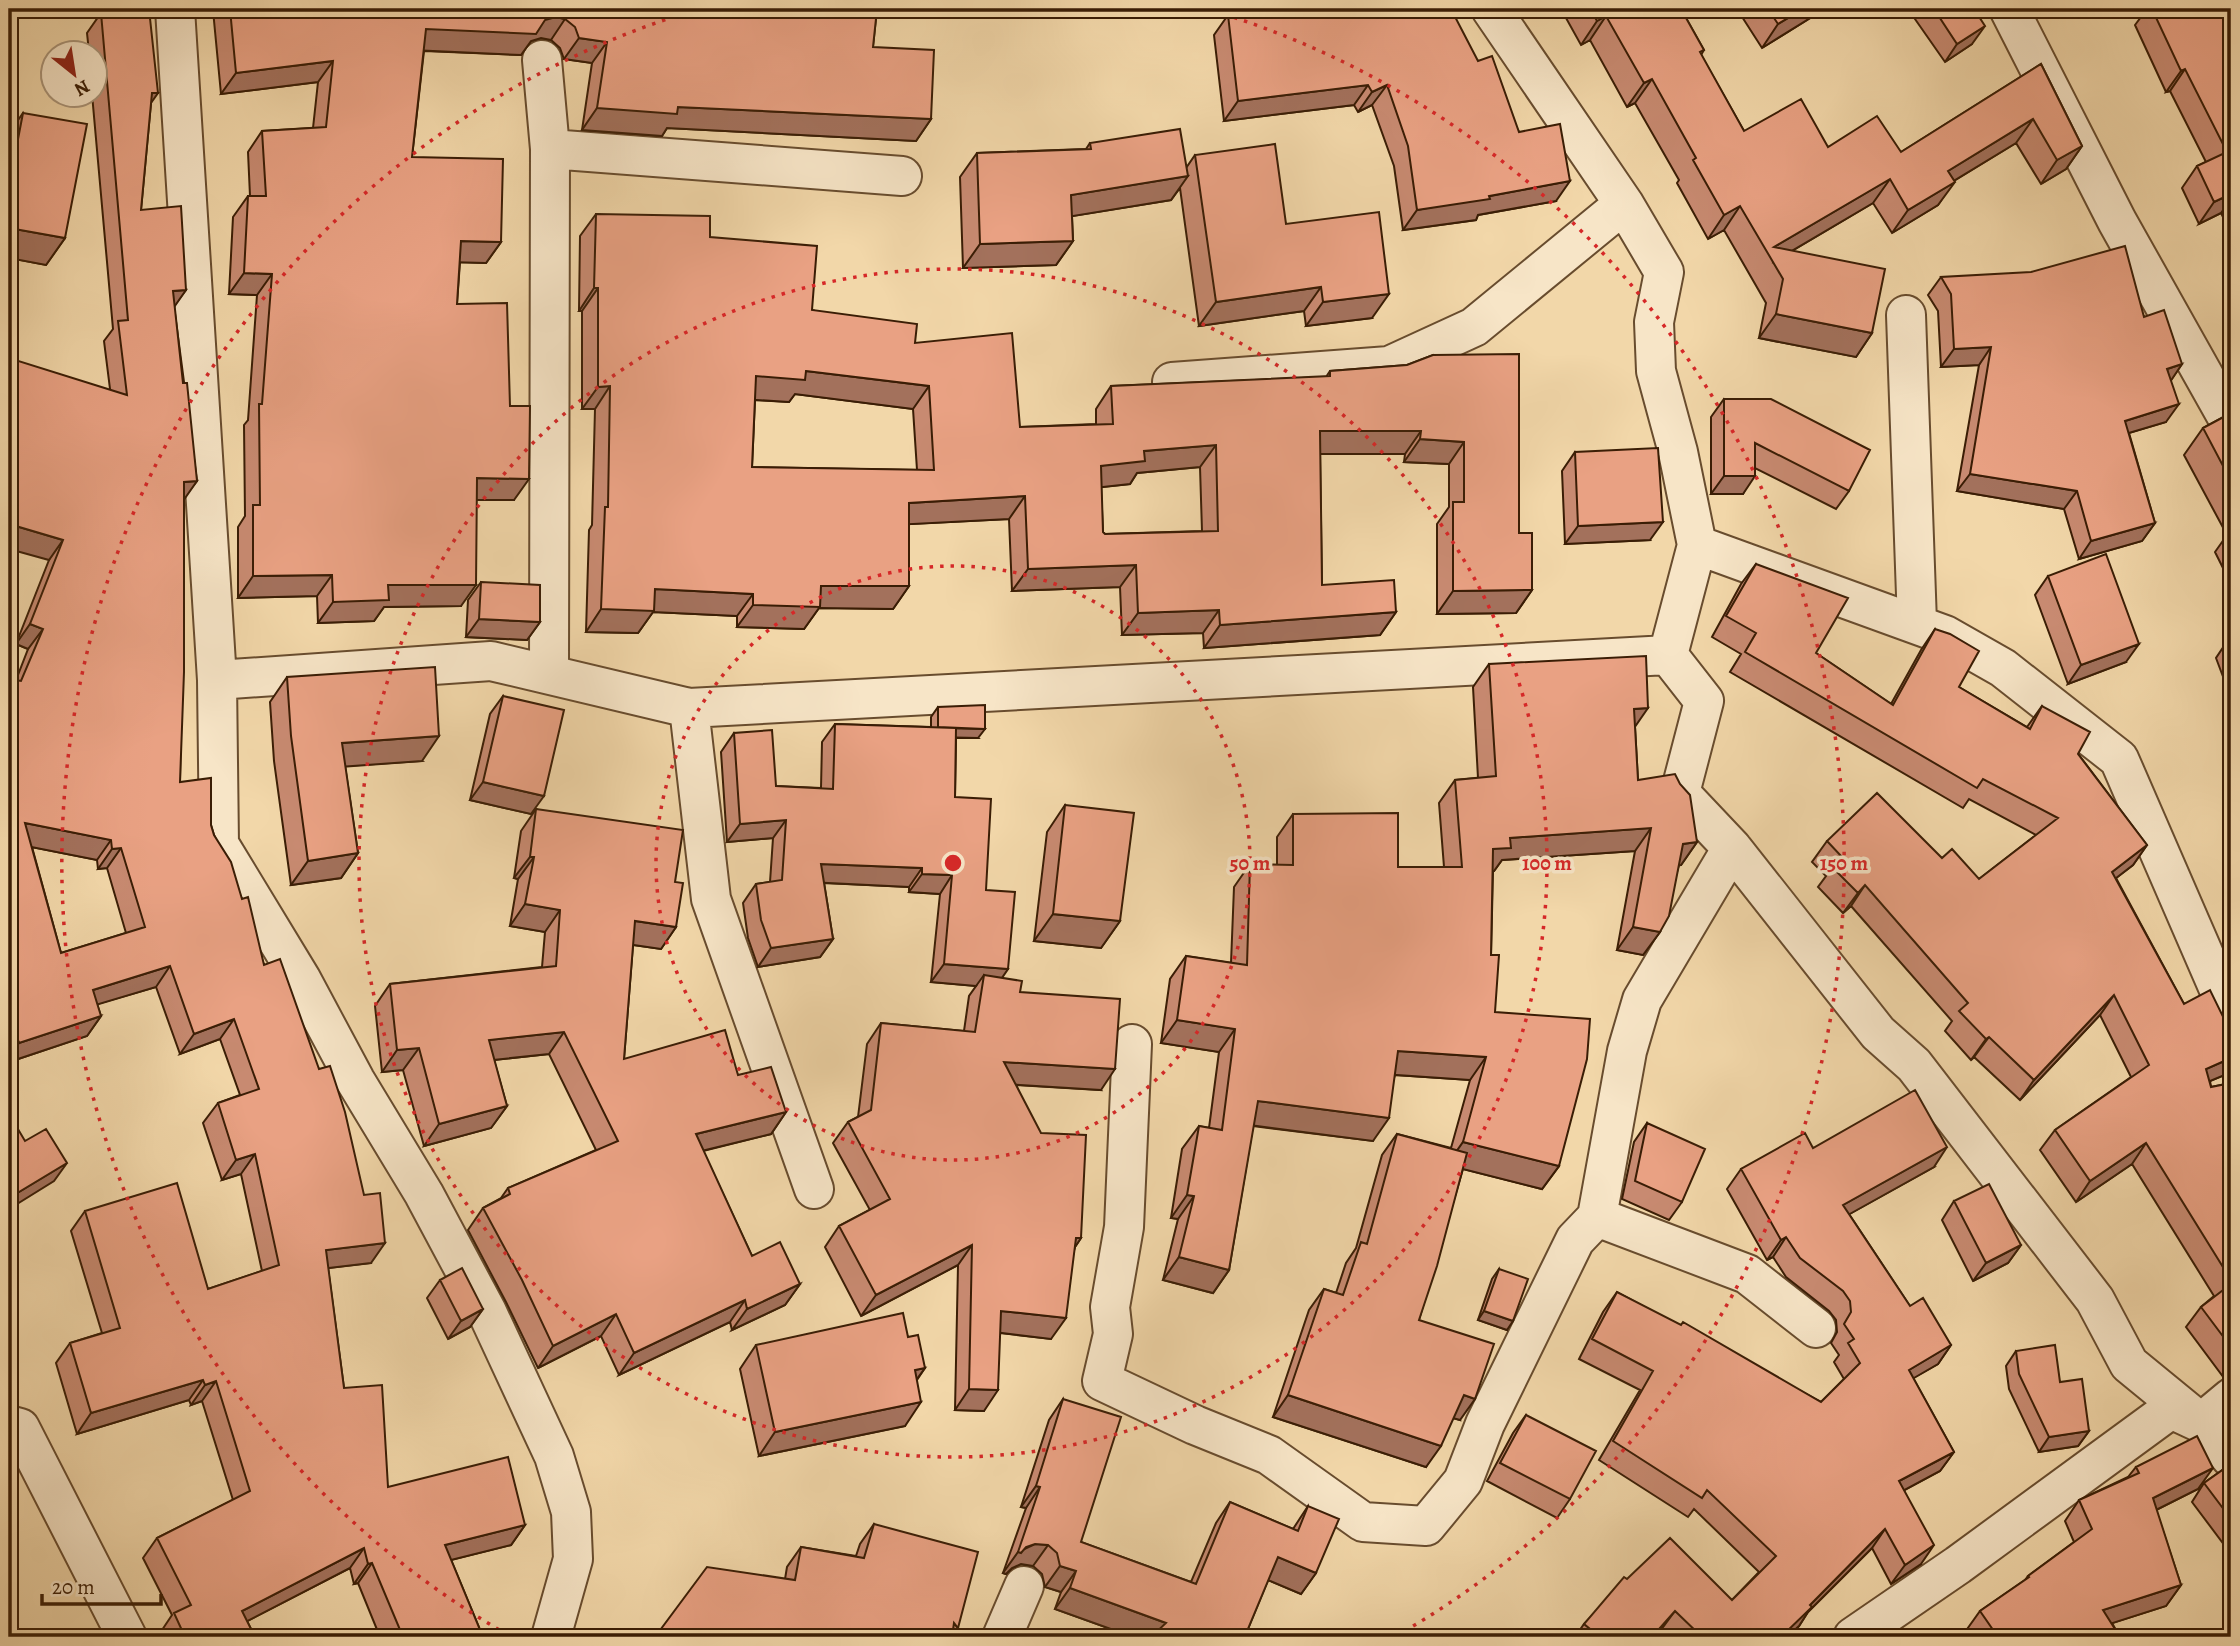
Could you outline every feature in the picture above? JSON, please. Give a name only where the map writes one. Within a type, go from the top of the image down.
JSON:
[{"type":"street","points":[[175,9],[217,680],[219,844],[301,979],[355,1080],[424,1194],[487,1312],[554,1456],[571,1512],[573,1559],[551,1637]]},
{"type":"street","points":[[1491,9],[1623,204],[1664,272],[1654,322],[1656,371],[1678,452],[1697,545],[1668,655]]},
{"type":"street","points":[[2009,9],[2117,221],[2231,424]]},
{"type":"street","points":[[542,60],[550,149],[549,673]]},
{"type":"street","points":[[550,149],[902,176]]},
{"type":"street","points":[[1172,382],[1389,366],[1474,327],[1623,204]]},
{"type":"street","points":[[1906,315],[1917,623]]},
{"type":"street","points":[[1697,545],[1945,635],[2003,668],[2119,759],[2231,1017]]},
{"type":"street","points":[[217,680],[491,661],[689,708],[1668,655]]},
{"type":"street","points":[[1668,655],[1704,701],[1680,793],[1732,848],[1878,1033],[1923,1075],[2095,1300],[2129,1364],[2201,1423],[2231,1458]]},
{"type":"street","points":[[689,708],[711,899],[814,1189]]},
{"type":"street","points":[[1132,1044],[1124,1227],[1110,1307],[1113,1334],[1102,1381],[1195,1425],[1269,1455],[1363,1522],[1426,1526],[1463,1481],[1485,1424],[1574,1240],[1597,1217],[1627,1051],[1642,999],[1732,848]]},
{"type":"street","points":[[1597,1217],[1747,1274],[1816,1328]]},
{"type":"street","points":[[2201,1423],[2231,1398]]},
{"type":"street","points":[[1853,1637],[1958,1565],[2171,1409],[2201,1423]]},
{"type":"street","points":[[9,1426],[20,1428],[127,1637]]},
{"type":"street","points":[[1002,1637],[1024,1586]]},
{"type":"building","points":[[149,9],[158,93],[152,93],[141,210],[181,206],[186,290],[173,291],[183,383],[187,383],[197,481],[184,482],[184,672],[180,782],[211,778],[211,825],[214,835],[231,862],[242,899],[248,897],[264,965],[280,959],[319,1069],[330,1066],[345,1112],[364,1195],[380,1193],[385,1243],[326,1250],[344,1388],[382,1385],[388,1487],[508,1457],[525,1525],[445,1545],[483,1637],[403,1637],[372,1563],[368,1564],[364,1548],[242,1611],[255,1637],[185,1637],[174,1613],[191,1605],[157,1538],[250,1491],[216,1381],[205,1385],[203,1380],[91,1413],[70,1343],[120,1328],[85,1211],[177,1183],[208,1289],[279,1265],[255,1154],[236,1160],[218,1103],[259,1089],[234,1019],[194,1034],[170,966],[93,990],[101,1016],[19,1043],[9,1012],[9,732],[15,680],[21,681],[43,629],[30,624],[63,540],[9,524],[9,358],[127,395],[118,321],[128,320],[108,93],[108,38],[103,38],[101,13]],"holes":[[[25,823],[111,840],[112,849],[121,848],[145,927],[61,953]]]},
{"type":"building","points":[[230,9],[877,9],[873,47],[934,50],[931,119],[678,107],[677,114],[597,108],[607,42],[579,38],[575,27],[565,19],[556,17],[545,20],[536,34],[426,29],[412,157],[503,159],[501,242],[461,241],[457,304],[507,303],[510,406],[530,406],[529,479],[477,478],[476,585],[388,585],[389,600],[333,602],[332,575],[253,576],[253,505],[260,505],[259,404],[262,404],[272,274],[244,273],[248,196],[266,196],[262,131],[326,127],[333,61],[236,73]]},
{"type":"building","points":[[1281,9],[1451,9],[1478,61],[1492,56],[1519,132],[1560,124],[1570,181],[1489,196],[1490,199],[1417,210],[1408,146],[1387,85],[1372,92],[1368,85],[1238,101],[1228,15]]},
{"type":"building","points":[[1590,9],[1681,9],[1704,50],[1700,52],[1744,131],[1801,99],[1828,147],[1877,116],[1901,152],[2041,64],[2082,146],[2057,160],[2033,119],[1948,171],[1955,182],[1908,210],[1890,179],[1774,247],[1885,269],[1872,333],[1776,314],[1783,279],[1740,206],[1724,215],[1652,79],[1644,83],[1606,16],[1597,21]]},
{"type":"building","points":[[1768,9],[1803,9],[1778,24]]},
{"type":"building","points":[[1934,9],[1974,9],[1985,26],[1957,44]]},
{"type":"building","points":[[2152,9],[2231,9],[2231,194],[2214,202],[2197,166],[2227,152],[2185,69],[2181,71]]},
{"type":"building","points":[[23,113],[87,124],[65,238],[9,228],[9,186]]},
{"type":"building","points":[[1180,129],[1188,176],[1071,195],[1073,241],[980,244],[977,153],[1091,149],[1090,143]]},
{"type":"building","points":[[1275,144],[1286,224],[1379,212],[1389,294],[1323,302],[1321,287],[1216,302],[1195,155]]},
{"type":"building","points":[[596,214],[710,216],[710,237],[817,246],[812,310],[917,324],[915,343],[1012,333],[1020,427],[1113,424],[1111,386],[1330,376],[1330,371],[1407,365],[1433,355],[1519,354],[1519,533],[1532,533],[1532,590],[1453,591],[1453,502],[1464,502],[1464,442],[1420,439],[1421,431],[1320,431],[1322,585],[1394,580],[1396,612],[1220,625],[1219,610],[1138,613],[1136,565],[1028,569],[1025,496],[909,503],[909,586],[821,586],[820,607],[753,605],[753,594],[655,589],[654,611],[601,609],[605,507],[608,507],[610,386],[598,387],[598,288],[594,288]],"holes":[[[806,371],[929,386],[934,470],[752,467],[756,376],[805,380]],[[1216,445],[1218,531],[1103,532],[1101,466],[1145,461],[1144,451]]]},
{"type":"building","points":[[2125,246],[2144,317],[2164,310],[2182,364],[2167,369],[2179,404],[2125,421],[2155,523],[2091,541],[2077,491],[1970,474],[1991,347],[1954,349],[1951,294],[1941,277],[2031,272]]},
{"type":"building","points":[[1724,399],[1771,399],[1870,450],[1849,491],[1755,443],[1755,476],[1724,476]]},
{"type":"building","points":[[2231,413],[2231,481],[2203,428]]},
{"type":"building","points":[[1658,448],[1663,522],[1578,526],[1575,452]]},
{"type":"building","points":[[2106,554],[2139,644],[2081,665],[2048,576]]},
{"type":"building","points":[[1756,564],[1848,598],[1816,653],[1893,705],[1935,629],[1950,634],[1979,651],[1959,687],[2030,729],[2042,706],[2090,732],[2078,754],[2147,845],[2112,872],[2184,1004],[2210,990],[2231,1033],[2231,1058],[2206,1069],[2211,1087],[2231,1083],[2231,1280],[2146,1143],[2090,1181],[2055,1130],[2149,1065],[2114,995],[2034,1080],[1989,1037],[1986,1039],[1959,1011],[1968,1003],[1865,885],[1858,893],[1832,867],[1842,857],[1827,841],[1877,793],[1942,858],[1952,849],[1979,879],[2058,818],[1983,779],[1977,788],[1745,652],[1756,633],[1726,616]]},
{"type":"building","points":[[481,582],[540,585],[540,622],[479,619]]},
{"type":"building","points":[[1646,656],[1648,708],[1634,709],[1638,780],[1675,774],[1690,795],[1697,842],[1683,844],[1669,916],[1660,932],[1633,927],[1651,828],[1510,838],[1511,848],[1493,849],[1491,955],[1499,955],[1495,1012],[1590,1019],[1587,1059],[1559,1166],[1463,1142],[1486,1057],[1398,1051],[1389,1118],[1258,1101],[1229,1270],[1179,1257],[1194,1196],[1187,1195],[1199,1126],[1222,1130],[1235,1029],[1177,1020],[1186,956],[1247,965],[1250,864],[1293,865],[1293,814],[1398,813],[1398,867],[1462,867],[1455,780],[1496,776],[1489,664]]},
{"type":"building","points":[[435,667],[439,736],[342,743],[358,853],[308,861],[291,736],[287,677]]},
{"type":"building","points":[[503,696],[564,710],[544,796],[483,782]]},
{"type":"building","points":[[985,705],[985,729],[938,727],[938,707]]},
{"type":"building","points":[[835,724],[956,728],[955,797],[991,799],[986,890],[1015,892],[1008,969],[944,964],[952,875],[922,874],[922,868],[821,864],[833,939],[771,948],[761,920],[756,884],[782,880],[786,820],[740,824],[734,733],[772,730],[776,786],[833,789]]},
{"type":"building","points":[[1065,805],[1134,813],[1120,921],[1053,914]]},
{"type":"building","points":[[536,809],[683,830],[675,882],[683,883],[676,927],[635,921],[624,1059],[725,1030],[738,1075],[771,1067],[786,1112],[696,1134],[752,1256],[780,1242],[800,1284],[747,1309],[745,1300],[634,1353],[616,1314],[553,1346],[522,1280],[483,1208],[510,1194],[508,1188],[618,1141],[564,1032],[489,1040],[507,1106],[439,1124],[419,1048],[397,1050],[390,984],[556,966],[560,910],[525,904],[534,857],[530,857]]},
{"type":"building","points":[[984,975],[1022,981],[1020,992],[1120,999],[1115,1069],[1004,1062],[1041,1133],[1086,1135],[1081,1238],[1076,1238],[1066,1318],[1001,1311],[998,1390],[969,1389],[972,1245],[876,1295],[839,1226],[890,1199],[848,1122],[871,1110],[881,1023],[975,1032]]},
{"type":"building","points":[[1915,1090],[1947,1147],[1843,1205],[1910,1306],[1923,1298],[1951,1345],[1909,1370],[1954,1452],[1899,1481],[1934,1545],[1905,1565],[1885,1529],[1781,1637],[1702,1637],[1675,1611],[1652,1637],[1600,1637],[1584,1624],[1624,1577],[1627,1579],[1670,1538],[1732,1600],[1776,1556],[1707,1490],[1702,1498],[1613,1441],[1653,1371],[1592,1339],[1617,1292],[1681,1325],[1683,1322],[1821,1402],[1860,1363],[1848,1343],[1854,1339],[1844,1324],[1851,1312],[1850,1301],[1843,1291],[1800,1258],[1786,1237],[1781,1240],[1741,1169],[1805,1133],[1813,1148]]},
{"type":"building","points":[[12,1119],[25,1141],[46,1129],[67,1163],[9,1198],[9,1121]]},
{"type":"building","points":[[1647,1123],[1705,1149],[1682,1202],[1635,1181]]},
{"type":"building","points":[[1397,1134],[1467,1153],[1437,1266],[1419,1320],[1494,1344],[1475,1399],[1464,1395],[1441,1446],[1288,1395],[1324,1289],[1343,1295],[1361,1242],[1367,1244]]},
{"type":"building","points":[[1989,1184],[2021,1245],[1986,1263],[1954,1201]]},
{"type":"building","points":[[462,1268],[483,1309],[461,1321],[440,1280]]},
{"type":"building","points":[[1499,1269],[1528,1279],[1513,1321],[1484,1311]]},
{"type":"building","points":[[2231,1284],[2231,1347],[2201,1307]]},
{"type":"building","points":[[903,1313],[908,1337],[918,1335],[925,1368],[915,1370],[921,1402],[775,1432],[756,1345]]},
{"type":"building","points":[[2055,1345],[2060,1382],[2082,1379],[2089,1431],[2049,1437],[2019,1374],[2016,1351]]},
{"type":"building","points":[[1063,1399],[1121,1417],[1081,1542],[1196,1584],[1230,1502],[1298,1531],[1308,1506],[1339,1519],[1316,1573],[1278,1557],[1245,1636],[1249,1637],[1151,1637],[1166,1623],[1070,1588],[1076,1571],[1060,1566],[1057,1553],[1048,1545],[1035,1544],[1026,1547],[1021,1553],[1018,1552],[1040,1487],[1036,1486]]},
{"type":"building","points":[[1526,1415],[1596,1451],[1570,1499],[1500,1463]]},
{"type":"building","points":[[2197,1436],[2213,1468],[2153,1498],[2181,1585],[2103,1610],[2120,1637],[1998,1637],[1980,1611],[2092,1529],[2079,1500],[2139,1473],[2136,1467]]},
{"type":"building","points":[[2231,1464],[2231,1519],[2204,1483]]},
{"type":"building","points":[[874,1524],[978,1552],[958,1628],[954,1623],[952,1637],[801,1637],[776,1633],[775,1637],[655,1637],[707,1567],[795,1580],[801,1547],[864,1558]]},
{"type":"building","points":[[1410,1631],[1422,1637],[1406,1637]]}]
